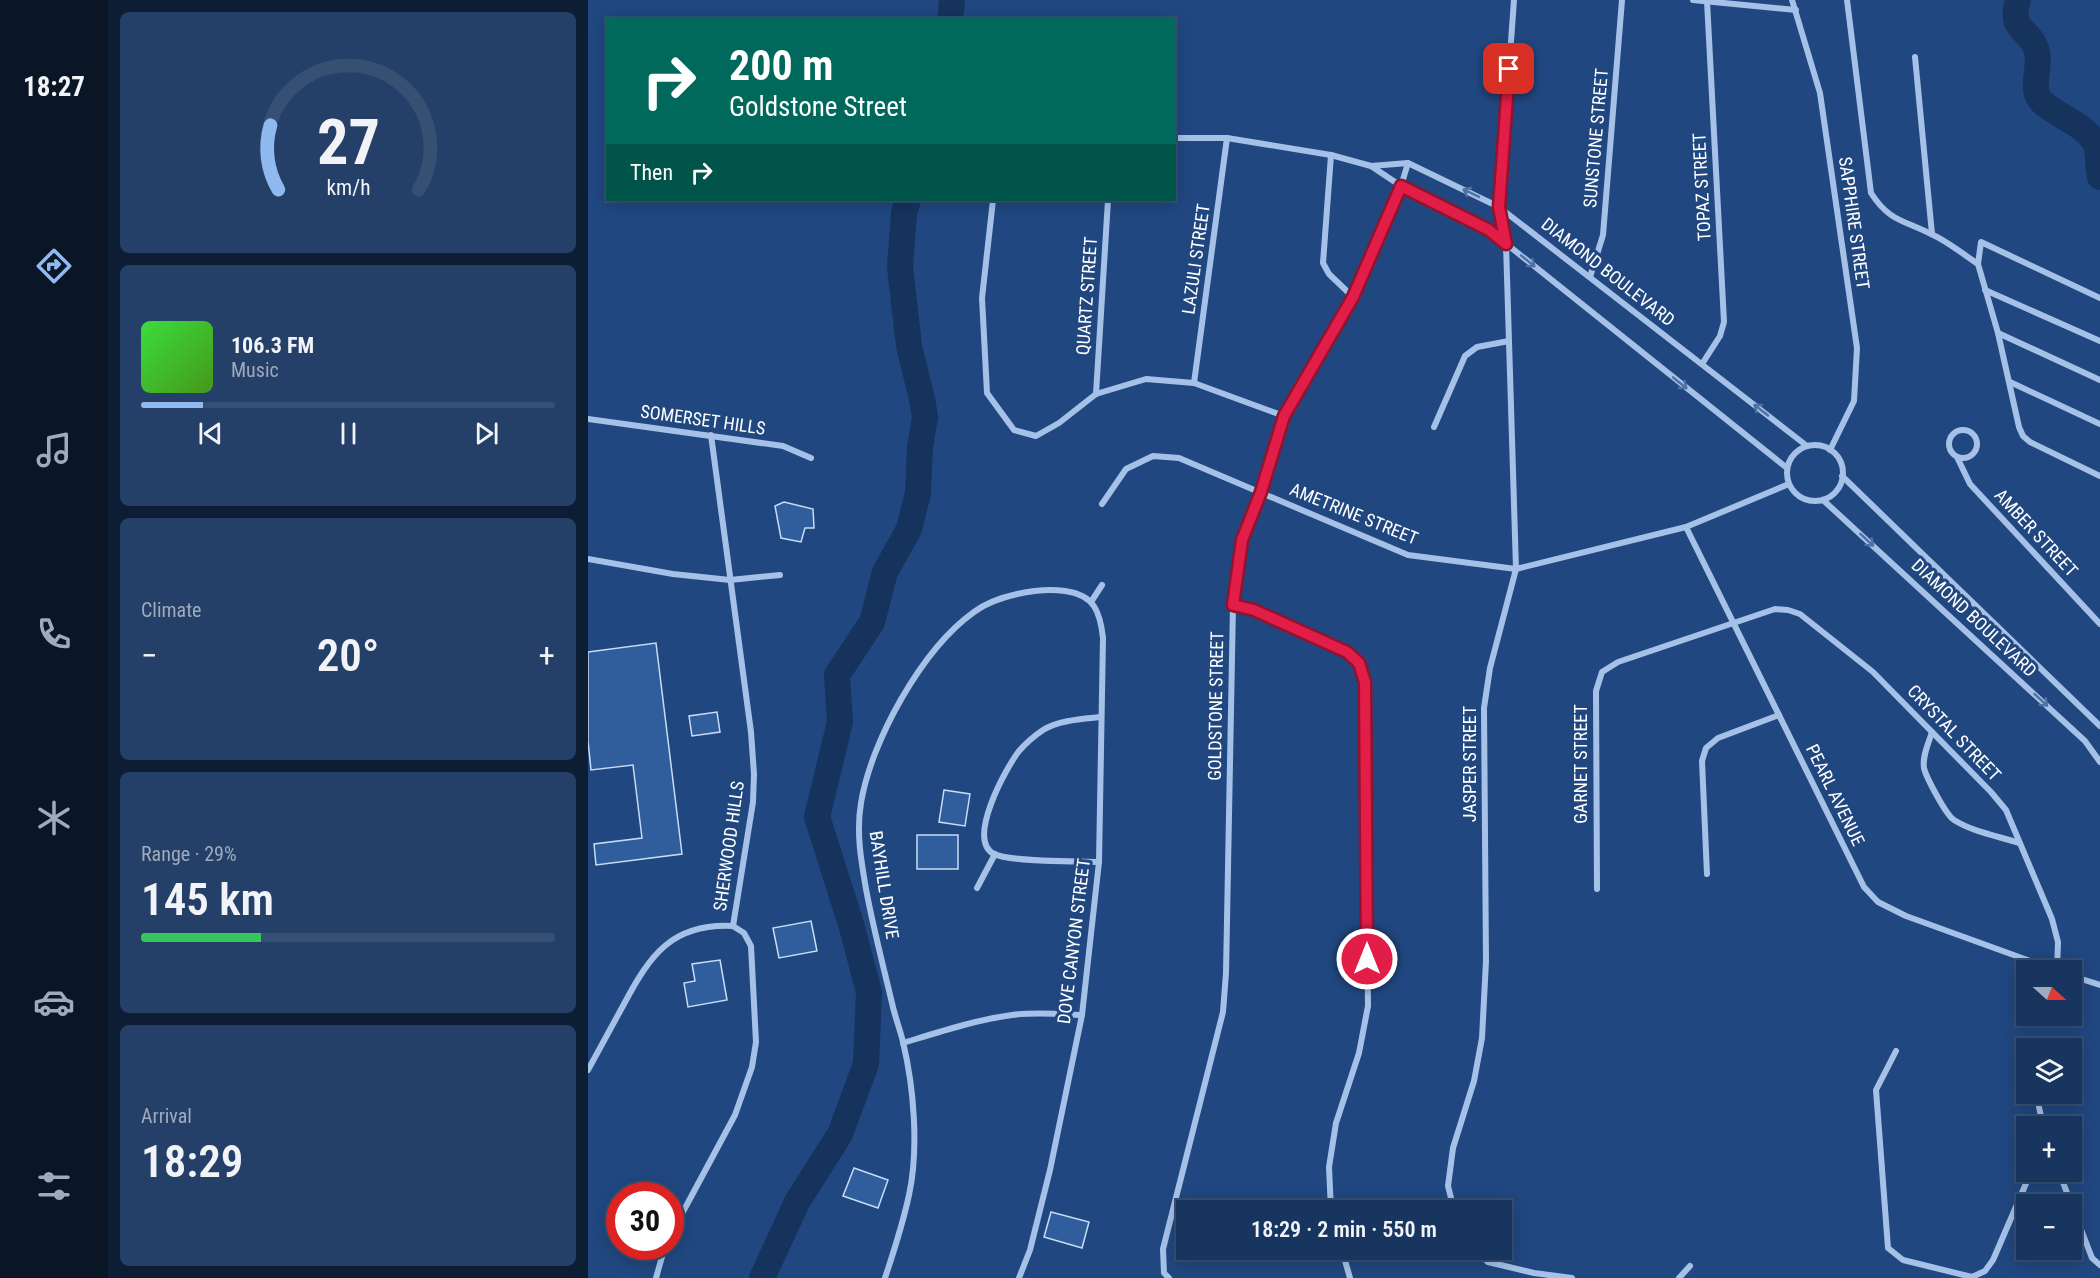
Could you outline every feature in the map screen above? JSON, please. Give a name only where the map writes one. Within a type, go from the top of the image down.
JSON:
[{"type":"street","name":"JASPER STREET","points":[[1452,1200],[1448,1186],[1453,1148],[1474,1081],[1482,1038],[1486,961],[1484,708],[1490,668],[1516,569],[1506,244],[1499,207],[1514,0]]},
{"type":"street","name":"SUNSTONE STREET","points":[[1590,277],[1603,235],[1622,0]]},
{"type":"street","points":[[1693,0],[1796,10]]},
{"type":"street","name":"SAPPHIRE STREET","points":[[1792,0],[1820,93],[1857,348],[1854,401],[1830,450]]},
{"type":"street","points":[[1847,0],[1871,193],[1880,207],[1893,218],[1932,234],[1978,264]]},
{"type":"street","name":"TOPAZ STREET","points":[[1702,364],[1720,336],[1724,322],[1707,1]]},
{"type":"street","points":[[1915,57],[1932,234]]},
{"type":"street","points":[[1176,138],[1227,138],[1331,155],[1371,166],[1401,186],[1489,230],[1787,468]]},
{"type":"street","name":"LAZULI STREET","points":[[1194,384],[1227,138]]},
{"type":"street","points":[[1331,155],[1323,263],[1329,274],[1353,297]]},
{"type":"street","name":"DIAMOND BOULEVARD","points":[[1408,163],[1499,207],[1808,446]]},
{"type":"street","points":[[1371,166],[1408,163]]},
{"type":"street","name":"GOLDSTONE STREET","points":[[1169,1278],[1164,1273],[1163,1249],[1223,1012],[1227,961],[1233,605],[1242,540],[1261,492],[1284,416],[1353,297],[1401,186],[1408,163]]},
{"type":"street","points":[[993,201],[982,298],[987,393],[1014,430],[1036,436],[1059,423],[1096,394],[1146,379],[1194,384],[1284,416]]},
{"type":"street","name":"QUARTZ STREET","points":[[1096,394],[1108,201]]},
{"type":"street","points":[[2100,298],[1981,242],[1978,264],[1998,333],[2023,436],[2030,442],[2100,476]]},
{"type":"street","points":[[1985,290],[2100,341]]},
{"type":"street","points":[[1998,333],[2100,380]]},
{"type":"street","points":[[1434,427],[1465,356],[1477,347],[1509,341]]},
{"type":"street","points":[[2010,382],[2100,424]]},
{"type":"street","name":"SOMERSET HILLS","points":[[588,419],[783,446],[811,458]]},
{"type":"street","name":"AMBER STREET","points":[[1957,457],[1967,458],[1975,451],[1976,440],[1969,432],[1958,431],[1950,439],[1950,450],[1957,457],[1970,484],[2100,624]]},
{"type":"street","name":"SHERWOOD HILLS","points":[[684,1210],[735,1115],[752,1067],[756,1042],[751,946],[744,933],[733,926],[739,878],[749,829],[754,774],[751,732],[711,435]]},
{"type":"street","points":[[1808,446],[1823,446],[1830,450],[1840,461],[1842,476],[1837,490],[1823,500],[1807,500],[1799,497],[1788,484],[1787,468],[1794,454],[1808,446]]},
{"type":"street","name":"AMETRINE STREET","points":[[1102,504],[1126,469],[1153,456],[1179,458],[1408,555],[1516,569],[1686,527],[1788,484]]},
{"type":"street","name":"DIAMOND BOULEVARD","points":[[1842,476],[2100,726]]},
{"type":"street","name":"DIAMOND BOULEVARD","points":[[1823,500],[2085,741],[2100,762]]},
{"type":"street","name":"PEARL AVENUE","points":[[1686,527],[1864,887],[1878,902],[1906,916],[2028,960]]},
{"type":"street","points":[[588,559],[673,574],[730,580],[780,574]]},
{"type":"street","points":[[1091,602],[1102,585]]},
{"type":"street","name":"BAYHILL DRIVE","points":[[885,1278],[909,1194],[914,1149],[910,1082],[903,1043],[869,902],[858,835],[861,804],[867,778],[878,745],[893,715],[925,663],[953,630],[974,611],[1013,595],[1057,590],[1077,593],[1091,602]]},
{"type":"street","name":"DOVE CANYON STREET","points":[[1019,1278],[1030,1250],[1050,1170],[1082,1015],[1099,862],[1102,638],[1100,616],[1091,602]]},
{"type":"street","points":[[1233,605],[1254,610],[1347,652],[1359,663],[1365,682],[1368,1006],[1359,1053],[1336,1123],[1329,1167],[1331,1200]]},
{"type":"street","name":"CRYSTAL STREET","points":[[1733,622],[1775,609],[1800,614],[1873,672],[1991,792],[2006,810],[2052,919],[2058,942],[2057,960]]},
{"type":"street","name":"GARNET STREET","points":[[1597,889],[1596,691],[1602,672],[1618,662],[1733,622]]},
{"type":"street","points":[[1707,874],[1702,761],[1706,748],[1718,738],[1779,715]]},
{"type":"street","points":[[1099,862],[995,855],[987,849],[984,837],[998,790],[1019,752],[1030,739],[1045,728],[1080,719],[1101,717]]},
{"type":"street","points":[[1932,732],[1924,756],[1924,768],[1946,812],[1952,819],[1968,826],[2020,843]]},
{"type":"street","points":[[976,888],[995,855]]},
{"type":"street","points":[[588,1070],[639,976],[666,944],[687,932],[715,925],[733,926]]},
{"type":"street","points":[[2082,979],[2100,985]]},
{"type":"street","points":[[903,1043],[980,1021],[1014,1014],[1082,1015]]},
{"type":"street","points":[[1896,1051],[1876,1090],[1888,1248],[1903,1260],[1972,1277],[1985,1271],[1993,1260],[2027,1182]]},
{"type":"street","points":[[2039,1107],[2041,1116]]},
{"type":"street","points":[[2063,1182],[2092,1258],[2100,1265]]},
{"type":"street","points":[[656,1278],[661,1260]]},
{"type":"street","points":[[1345,1260],[1350,1278]]},
{"type":"street","points":[[1486,1260],[1534,1273],[1572,1278]]},
{"type":"street","points":[[1678,1278],[1690,1266]]},
{"type":"building","points":[[784,502],[813,509],[814,528],[805,528],[801,542],[781,538],[775,506]]},
{"type":"building","points":[[656,643],[682,854],[596,865],[594,844],[642,838],[633,765],[591,770],[588,741],[588,652]]},
{"type":"building","points":[[717,712],[720,732],[692,736],[689,716]]},
{"type":"building","points":[[944,790],[970,794],[965,826],[939,822]]},
{"type":"building","points":[[917,835],[958,835],[958,869],[917,869]]},
{"type":"building","points":[[811,921],[817,951],[779,958],[773,928]]},
{"type":"building","points":[[720,960],[727,1000],[688,1007],[684,983],[695,981],[692,964]]},
{"type":"building","points":[[854,1168],[888,1180],[878,1208],[843,1196]]},
{"type":"building","points":[[1051,1212],[1089,1222],[1082,1248],[1044,1237]]},
{"type":"waterway","points":[[950,18],[952,0]]},
{"type":"waterway","points":[[2018,0],[2016,19],[2037,52],[2036,91],[2038,97],[2048,107],[2083,129],[2094,141],[2100,177]]},
{"type":"waterway","points":[[762,1278],[797,1202],[840,1134],[866,1064],[869,992],[851,924],[817,817],[840,722],[837,675],[872,622],[885,572],[909,529],[918,493],[920,447],[925,417],[909,346],[900,267],[904,213],[908,201]]},
{"type":"route","points":[[1367,959],[1365,682],[1359,663],[1347,652],[1254,610],[1233,605],[1242,540],[1261,492],[1284,416],[1353,297],[1401,186],[1489,230],[1506,244],[1499,207],[1509,69]]}]
